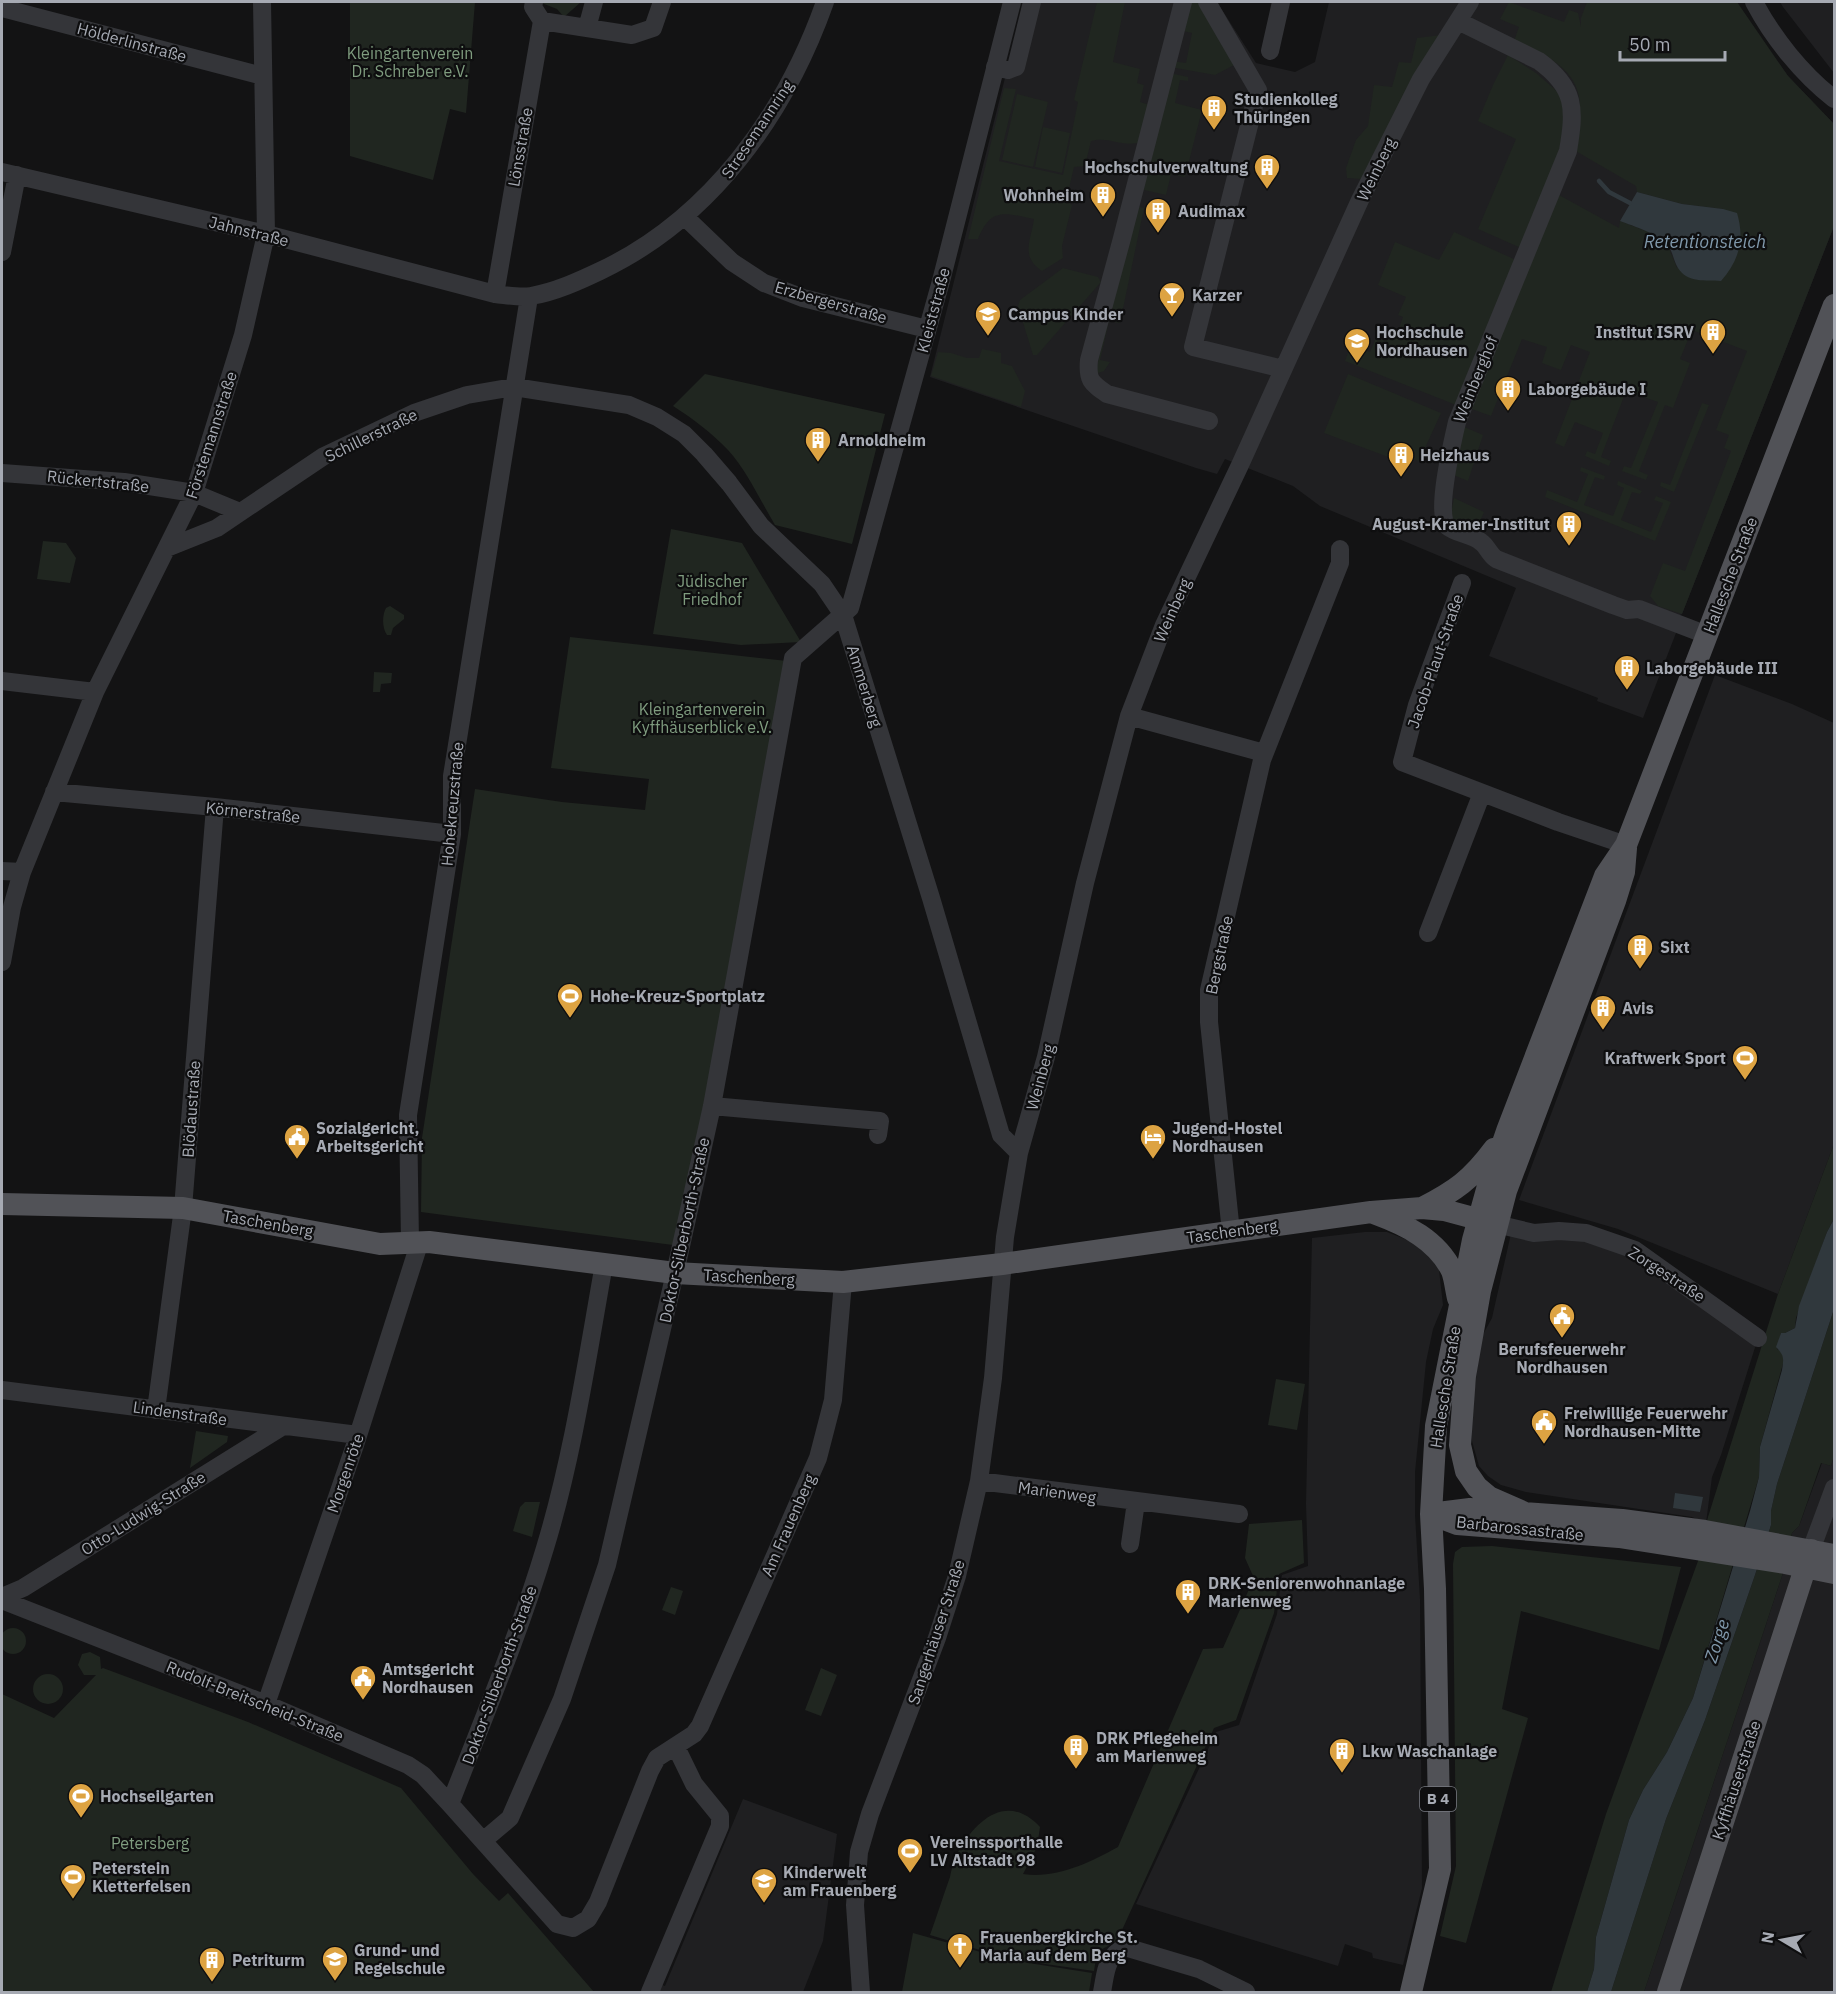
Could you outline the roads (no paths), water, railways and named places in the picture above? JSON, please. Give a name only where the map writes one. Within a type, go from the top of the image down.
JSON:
[{"type":"main road","name":"Hallesche Straße","points":[[1523,1512],[1489,1497],[1477,1487],[1466,1471],[1460,1445],[1465,1376],[1480,1291],[1487,1222],[1506,1131],[1605,876],[1626,845],[1707,635],[1829,337],[1834,305]]},
{"type":"main road","name":"Hallesche Straße","points":[[1411,1992],[1440,1869],[1431,1514],[1436,1426],[1460,1304],[1487,1222],[1506,1191],[1615,901],[1624,872],[1626,845]]},
{"type":"main road","points":[[1422,1208],[1448,1195],[1468,1181],[1506,1131]]},
{"type":"main road","name":"Taschenberg","points":[[2,1204],[183,1208],[380,1244],[415,1242],[675,1273],[843,1282],[1002,1264],[1371,1212],[1422,1208],[1444,1209],[1487,1222]]},
{"type":"main road","points":[[1371,1212],[1405,1226],[1428,1240],[1452,1272],[1460,1304]]},
{"type":"main road","name":"Barbarossastraße","points":[[1431,1514],[1470,1509],[1622,1520],[1703,1540],[1798,1556],[1834,1555]]},
{"type":"main road","name":"Barbarossastraße","points":[[1431,1514],[1457,1524],[1619,1537],[1703,1540]]},
{"type":"main road","name":"Barbarossastraße","points":[[1798,1556],[1834,1573]]},
{"type":"main road","name":"Kyffhäuserstraße","points":[[1668,1992],[1785,1629],[1798,1556]]},
{"type":"main road","points":[[1785,1629],[1793,1611],[1806,1595],[1817,1586],[1834,1581]]},
{"type":"street","name":"Förstemannstraße","points":[[2,962],[12,907],[22,872],[95,692],[194,493],[243,335],[266,234],[262,2]]},
{"type":"street","points":[[534,2],[533,7],[542,21],[632,35],[653,28],[662,2]]},
{"type":"street","points":[[587,28],[594,2]]},
{"type":"street","name":"Stresemannring","points":[[495,294],[529,297],[585,278],[625,260],[685,217],[719,185],[770,116],[796,70],[825,2]]},
{"type":"street","name":"Kleiststraße","points":[[843,615],[850,608],[927,329],[1012,2]]},
{"type":"street","points":[[995,67],[1008,70],[1016,67],[1032,2]]},
{"type":"street","points":[[1183,2],[1089,360],[1088,373],[1093,385],[1107,394],[1209,421]]},
{"type":"street","points":[[1207,2],[1258,90],[1193,347],[1283,369]]},
{"type":"street","points":[[1269,51],[1281,2]]},
{"type":"street","name":"Weinberg","points":[[1002,1264],[1019,1152],[1047,1057],[1085,883],[1129,716],[1164,625],[1391,136],[1421,79],[1470,2]]},
{"type":"street","points":[[1754,2],[1766,24],[1786,49],[1813,81],[1834,99]]},
{"type":"street","name":"Hölderlinstraße","points":[[2,8],[263,76]]},
{"type":"street","name":"Lönsstraße","points":[[495,294],[542,21]]},
{"type":"street","name":"Weinberghof","points":[[1458,21],[1539,61],[1549,69],[1568,93],[1573,106],[1573,124],[1568,151],[1457,422],[1447,467],[1443,518],[1448,527],[1482,542],[1490,555],[1496,559],[1613,605],[1627,610],[1639,609],[1707,635]]},
{"type":"street","points":[[2,252],[9,174]]},
{"type":"street","name":"Jahnstraße","points":[[9,174],[266,234],[495,294]]},
{"type":"street","name":"Erzbergerstraße","points":[[685,217],[732,262],[764,283],[803,298],[927,329]]},
{"type":"street","name":"Hohekreuzstraße","points":[[415,1242],[408,1115],[452,834],[452,776],[529,297]]},
{"type":"street","name":"Schillerstraße","points":[[167,548],[217,528],[324,456],[414,413],[467,395],[514,387]]},
{"type":"street","name":"Ammerberg","points":[[514,387],[629,405],[657,417],[684,434],[723,476],[761,526],[822,584],[843,615],[931,898],[1001,1135],[1019,1152]]},
{"type":"street","name":"Rückertstraße","points":[[2,473],[124,482],[194,493]]},
{"type":"street","points":[[194,493],[240,512]]},
{"type":"street","name":"Bergstraße","points":[[1231,1232],[1209,1022],[1209,990],[1264,753],[1340,563],[1340,549]]},
{"type":"street","name":"Jacob-Plaut-Straße","points":[[1462,583],[1417,705],[1402,762],[1558,822],[1626,845]]},
{"type":"street","name":"Doktor-Silberborth-Straße","points":[[484,1840],[510,1818],[562,1699],[607,1565],[712,1106],[793,658],[843,615]]},
{"type":"street","points":[[2,681],[95,692]]},
{"type":"street","points":[[1129,716],[1264,753]]},
{"type":"street","name":"Körnerstraße","points":[[54,792],[215,807],[452,834]]},
{"type":"street","points":[[1428,933],[1482,793]]},
{"type":"street","name":"Blödaustraße","points":[[156,1410],[183,1208],[215,807]]},
{"type":"street","points":[[2,871],[22,872]]},
{"type":"street","points":[[712,1106],[880,1121],[878,1135]]},
{"type":"street","name":"Zorgestraße","points":[[1487,1222],[1534,1233],[1559,1231],[1586,1233],[1635,1250],[1758,1338]]},
{"type":"street","name":"Morgenröte","points":[[266,1704],[358,1435],[415,1242]]},
{"type":"street","name":"Doktor-Silberborth-Straße","points":[[450,1803],[508,1656],[546,1547],[573,1435],[604,1264]]},
{"type":"street","name":"Sangerhäuser Straße","points":[[861,1992],[855,1905],[859,1852],[870,1814],[937,1638],[954,1586],[979,1481],[993,1378],[1002,1264]]},
{"type":"street","name":"Am Frauenberg","points":[[484,1840],[557,1924],[573,1928],[588,1919],[598,1902],[657,1758],[694,1734],[700,1726],[818,1458],[833,1400],[843,1282]]},
{"type":"street","name":"Lindenstraße","points":[[2,1390],[358,1435]]},
{"type":"street","name":"Otto-Ludwig-Straße","points":[[2,1599],[283,1426]]},
{"type":"street","name":"Marienweg","points":[[979,1481],[1239,1514]]},
{"type":"street","points":[[1832,1494],[1830,1517],[1834,1528]]},
{"type":"street","name":"Kyffhäuserstraße","points":[[1798,1556],[1832,1494]]},
{"type":"street","points":[[1130,1544],[1136,1502]]},
{"type":"street","name":"Rudolf-Breitscheid-Straße","points":[[2,1599],[266,1704],[408,1765],[423,1775],[484,1840]]},
{"type":"street","points":[[650,1992],[720,1826],[720,1816],[694,1784],[676,1747]]},
{"type":"street","points":[[1102,1992],[1107,1965],[1113,1953],[1125,1947],[1184,1964],[1246,1992]]},
{"type":"water","name":"Retentionsteich","points":[[1637,192],[1682,204],[1737,213],[1740,232],[1739,249],[1732,266],[1721,281],[1697,280],[1686,276],[1678,268],[1665,242],[1646,231],[1620,221]]},
{"type":"water","name":"Zorge","points":[[1834,1219],[1834,1309],[1777,1484],[1771,1511],[1771,1525],[1705,1720],[1666,1819],[1611,1992],[1587,1992],[1594,1969],[1596,1937],[1629,1820],[1643,1790],[1667,1752],[1693,1698],[1750,1511],[1759,1477],[1760,1447],[1782,1370],[1783,1357],[1776,1347],[1781,1333],[1795,1328],[1799,1306]]},
{"type":"water","points":[[1675,1493],[1703,1497],[1700,1512],[1673,1508]]},
{"type":"waterway","points":[[1599,181],[1609,192],[1630,203]]},
{"type":"place","name":"Studienkolleg Thüringen","points":[[1214,131]]},
{"type":"place","name":"Hochschulverwaltung","points":[[1267,190]]},
{"type":"place","name":"Wohnheim","points":[[1103,218]]},
{"type":"place","name":"Audimax","points":[[1158,234]]},
{"type":"place","name":"Karzer","points":[[1172,318]]},
{"type":"place","name":"Campus Kinder","points":[[988,337]]},
{"type":"place","name":"Institut ISRV","points":[[1713,355]]},
{"type":"place","name":"Hochschule Nordhausen","points":[[1357,364]]},
{"type":"place","name":"Laborgebäude I","points":[[1508,412]]},
{"type":"place","name":"Arnoldheim","points":[[818,463]]},
{"type":"place","name":"Heizhaus","points":[[1401,478]]},
{"type":"place","name":"August-Kramer-Institut","points":[[1569,547]]},
{"type":"place","name":"Laborgebäude III","points":[[1627,691]]},
{"type":"place","name":"Sixt","points":[[1640,970]]},
{"type":"place","name":"Hohe-Kreuz-Sportplatz","points":[[570,1019]]},
{"type":"place","name":"Avis","points":[[1603,1031]]},
{"type":"place","name":"Kraftwerk Sport","points":[[1745,1081]]},
{"type":"place","name":"Sozialgericht, Arbeitsgericht","points":[[297,1160]]},
{"type":"place","name":"Jugend-Hostel Nordhausen","points":[[1153,1160]]},
{"type":"place","name":"Berufsfeuerwehr Nordhausen","points":[[1562,1339]]},
{"type":"place","name":"Freiwillige Feuerwehr Nordhausen-Mitte","points":[[1544,1445]]},
{"type":"place","name":"DRK-Seniorenwohnanlage Marienweg","points":[[1188,1615]]},
{"type":"place","name":"Amtsgericht Nordhausen","points":[[363,1701]]},
{"type":"place","name":"DRK Pflegeheim am Marienweg","points":[[1076,1770]]},
{"type":"place","name":"Lkw Waschanlage","points":[[1342,1774]]},
{"type":"place","name":"Hochseilgarten","points":[[81,1819]]},
{"type":"place","name":"Vereinssporthalle LV Altstadt 98","points":[[910,1874]]},
{"type":"place","name":"Peterstein Kletterfelsen","points":[[73,1900]]},
{"type":"place","name":"Kinderwelt am Frauenberg","points":[[764,1904]]},
{"type":"place","name":"Frauenbergkirche St. Maria auf dem Berg","points":[[960,1969]]},
{"type":"place","name":"Grund- und Regelschule","points":[[335,1982]]},
{"type":"place","name":"Petriturm","points":[[212,1983]]},
{"type":"park label","name":"Kleingartenverein Dr. Schreber e.V.","points":[[410,62]]},
{"type":"park label","name":"Jüdischer Friedhof","points":[[712,590]]},
{"type":"park label","name":"Kleingartenverein Kyffhäuserblick e.V.","points":[[702,718]]},
{"type":"park label","name":"Petersberg","points":[[150,1843]]}]
